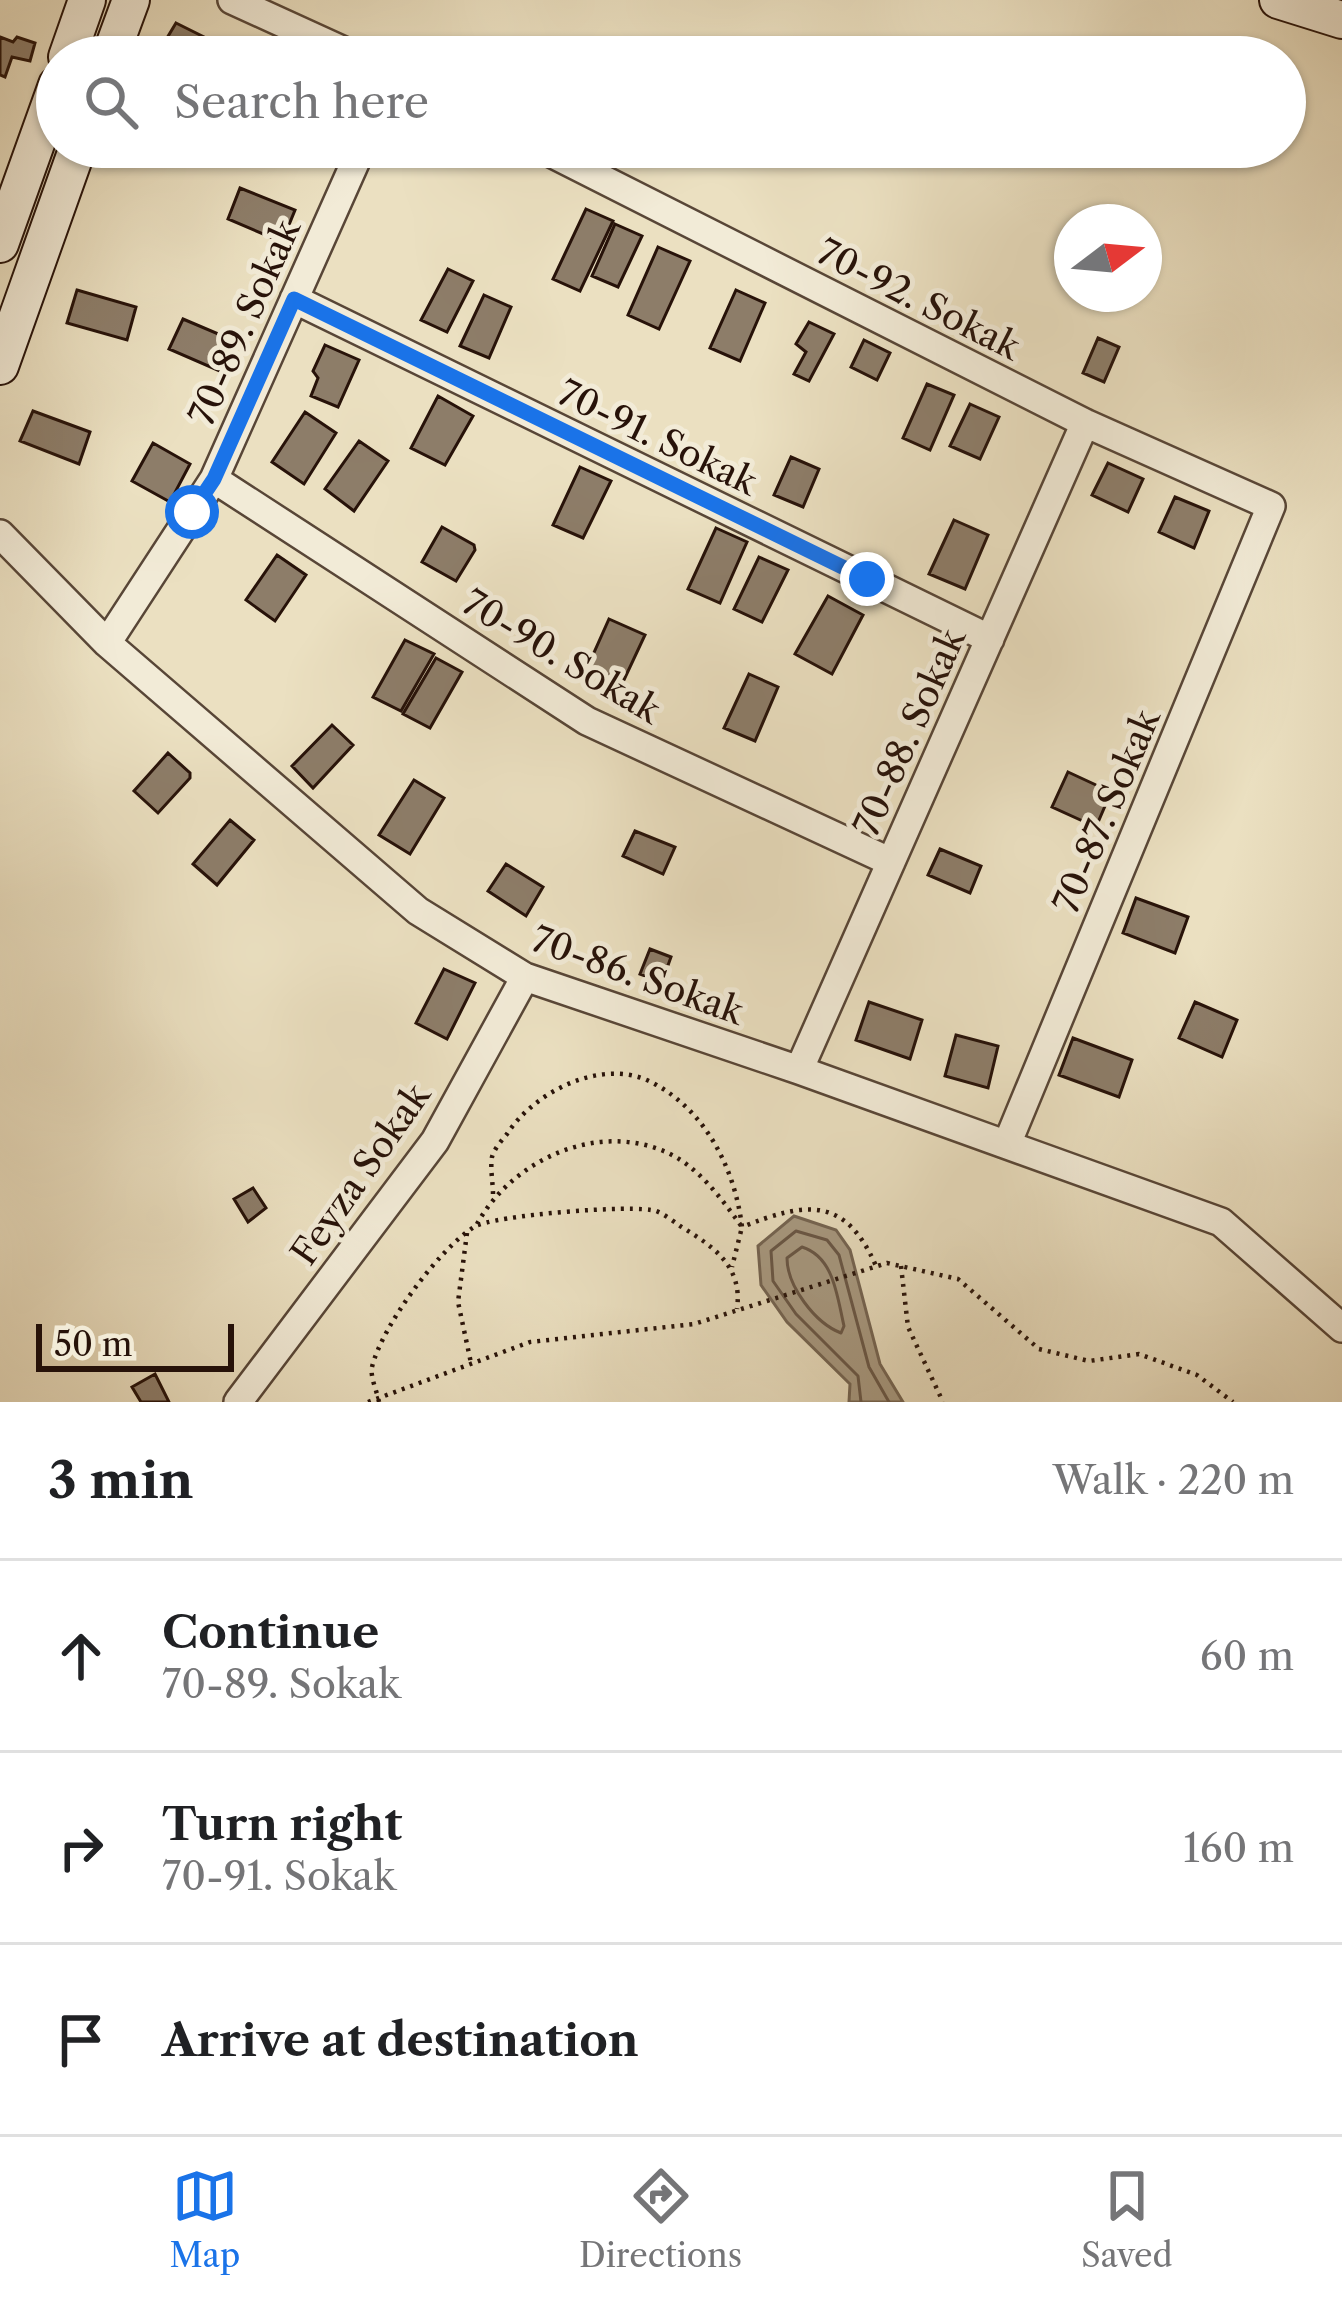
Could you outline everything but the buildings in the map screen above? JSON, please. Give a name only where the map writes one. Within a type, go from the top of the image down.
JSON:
[{"type":"street","points":[[74,36],[87,0]]},
{"type":"street","points":[[118,36],[131,0]]},
{"type":"street","points":[[232,0],[311,36]]},
{"type":"street","points":[[1278,0],[1342,20]]},
{"type":"street","points":[[0,244],[36,144]]},
{"type":"street","points":[[0,366],[71,168]]},
{"type":"street","name":"70-89. Sokak","points":[[106,643],[214,479],[353,168]]},
{"type":"street","name":"70-92. Sokak","points":[[580,168],[1085,423],[1271,506]]},
{"type":"street","name":"70-91. Sokak","points":[[294,299],[990,639]]},
{"type":"street","name":"70-88. Sokak","points":[[799,1070],[1085,423]]},
{"type":"street","name":"70-90. Sokak","points":[[214,479],[586,721],[891,862]]},
{"type":"street","name":"70-87. Sokak","points":[[1007,1144],[1271,506]]},
{"type":"street","name":"70-86. Sokak","points":[[0,534],[106,643],[418,910],[526,977],[1221,1222],[1342,1328]]},
{"type":"street","name":"Feyza Sokak","points":[[238,1402],[435,1141],[526,977]]},
{"type":"path","points":[[494,1194],[492,1155],[518,1117],[555,1088],[610,1075],[651,1081],[707,1127],[738,1194],[742,1227],[732,1267]]},
{"type":"path","points":[[379,1400],[371,1370],[394,1318],[445,1253],[476,1225],[494,1194],[542,1158],[615,1139],[664,1150],[712,1186],[742,1227]]},
{"type":"path","points":[[742,1227],[809,1206],[843,1219],[864,1238],[876,1266]]},
{"type":"path","points":[[476,1225],[537,1214],[654,1210],[711,1244],[732,1267],[740,1291],[737,1310]]},
{"type":"path","points":[[467,1233],[458,1302],[471,1365]]},
{"type":"path","points":[[368,1402],[530,1342],[694,1324],[887,1262],[958,1279],[1039,1348],[1089,1361],[1138,1354],[1197,1375],[1233,1402]]},
{"type":"path","points":[[901,1266],[908,1327],[943,1402]]},
{"type":"water","points":[[794,1216],[836,1230],[850,1250],[880,1364],[903,1402],[849,1402],[850,1384],[787,1322],[761,1285],[758,1246]]},
{"type":"route","points":[[192,512],[214,479],[294,299],[867,579]]}]
